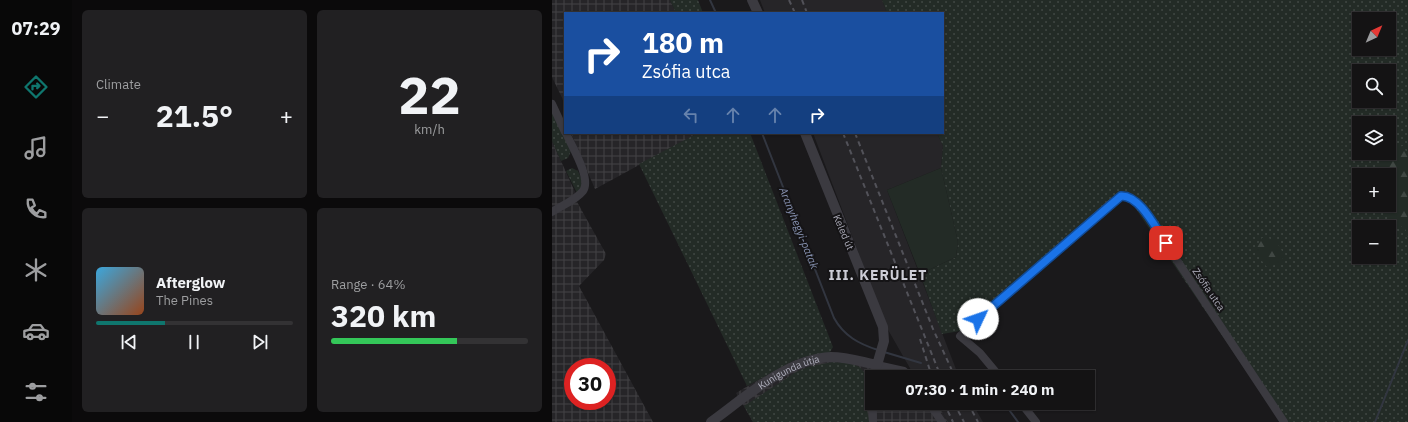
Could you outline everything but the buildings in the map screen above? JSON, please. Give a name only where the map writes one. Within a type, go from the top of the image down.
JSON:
[{"type":"street","points":[[752,0],[758,12]]},
{"type":"street","points":[[552,104],[564,130]]},
{"type":"street","points":[[552,212],[579,194],[585,188],[585,175],[566,134]]},
{"type":"street","name":"Keled út","points":[[805,134],[884,330],[884,342],[878,361]]},
{"type":"street","name":"Zsófia utca","points":[[994,370],[980,354],[960,336],[1110,204],[1121,196],[1127,196],[1141,206],[1284,422]]},
{"type":"street","name":"Kunigunda útja","points":[[711,422],[781,374],[810,361],[835,357],[878,361]]},
{"type":"street","points":[[875,370],[878,361],[901,370]]},
{"type":"street","points":[[873,410],[873,422]]},
{"type":"street","points":[[934,410],[942,422]]},
{"type":"street","points":[[1027,410],[1036,422]]},
{"type":"shaded area","points":[[552,0],[670,0],[676,12],[564,12],[564,102],[552,77]]},
{"type":"shaded area","points":[[760,0],[882,0],[887,12],[765,12]]},
{"type":"shaded area","points":[[571,134],[696,134],[595,189]]},
{"type":"shaded area","points":[[813,134],[937,134],[943,146],[941,168],[887,190],[956,370],[911,370],[887,328]]},
{"type":"shaded area","points":[[552,141],[575,192],[574,195],[552,209]]},
{"type":"shaded area","points":[[576,200],[606,254],[604,260],[579,286],[653,422],[552,422],[552,215]]},
{"type":"shaded area","points":[[829,354],[913,370],[865,370],[865,410],[941,410],[948,422],[753,422],[736,393],[775,370],[804,357]]},
{"type":"shaded area","points":[[941,410],[976,410],[983,422],[948,422]]},
{"type":"green space","points":[[670,0],[698,0],[703,12],[676,12]]},
{"type":"green space","points":[[882,0],[1408,0],[1408,422],[1281,422],[1127,196],[966,330],[942,334],[920,274],[956,257],[958,242],[941,168],[943,146],[937,134],[944,134],[944,12],[887,12]]},
{"type":"green space","points":[[552,111],[571,151],[568,158],[561,161],[552,141]]},
{"type":"green space","points":[[696,134],[750,134],[833,347],[829,354],[804,357],[793,361],[747,386],[639,164]]},
{"type":"green space","points":[[1403,146],[1408,155],[1408,243],[1406,230],[1396,222],[1396,220],[1393,220],[1389,217],[1385,212],[1396,212],[1396,168],[1380,168],[1383,160],[1396,160],[1396,147]]},
{"type":"green space","points":[[572,168],[578,171],[581,180],[581,188],[577,193],[566,171]]},
{"type":"green space","points":[[941,168],[958,242],[956,257],[920,274],[887,190]]},
{"type":"green space","points":[[1265,237],[1276,241],[1285,256],[1278,264],[1267,267],[1257,255],[1255,248],[1262,238]]},
{"type":"green space","points":[[832,362],[852,364],[862,369],[865,374],[865,410],[867,410],[869,422],[753,422],[744,406],[796,372],[808,367]]},
{"type":"waterway","name":"Aranyhegyi-patak","points":[[710,0],[716,12]]},
{"type":"waterway","name":"Aranyhegyi-patak","points":[[762,134],[834,318],[842,330],[847,334],[858,342],[878,350]]},
{"type":"waterway","points":[[1375,422],[1408,340]]},
{"type":"waterway","name":"Aranyhegyi-patak","points":[[884,352],[921,363]]},
{"type":"waterway","name":"Aranyhegyi-patak","points":[[1009,410],[1018,422]]},
{"type":"railway","points":[[789,0],[795,12]]},
{"type":"railway","points":[[802,0],[807,12]]},
{"type":"railway","points":[[843,134],[938,370]]},
{"type":"railway","points":[[855,134],[933,329],[952,370]]},
{"type":"railway","points":[[920,339],[930,370]]},
{"type":"railway","points":[[947,410],[953,422]]},
{"type":"railway","points":[[958,410],[964,422]]},
{"type":"railway","points":[[972,410],[978,422]]},
{"type":"district","name":"III. KERÜLET","points":[[878,275]]},
{"type":"route","points":[[978,319],[1121,196],[1133,198],[1141,206],[1166,243]]}]
